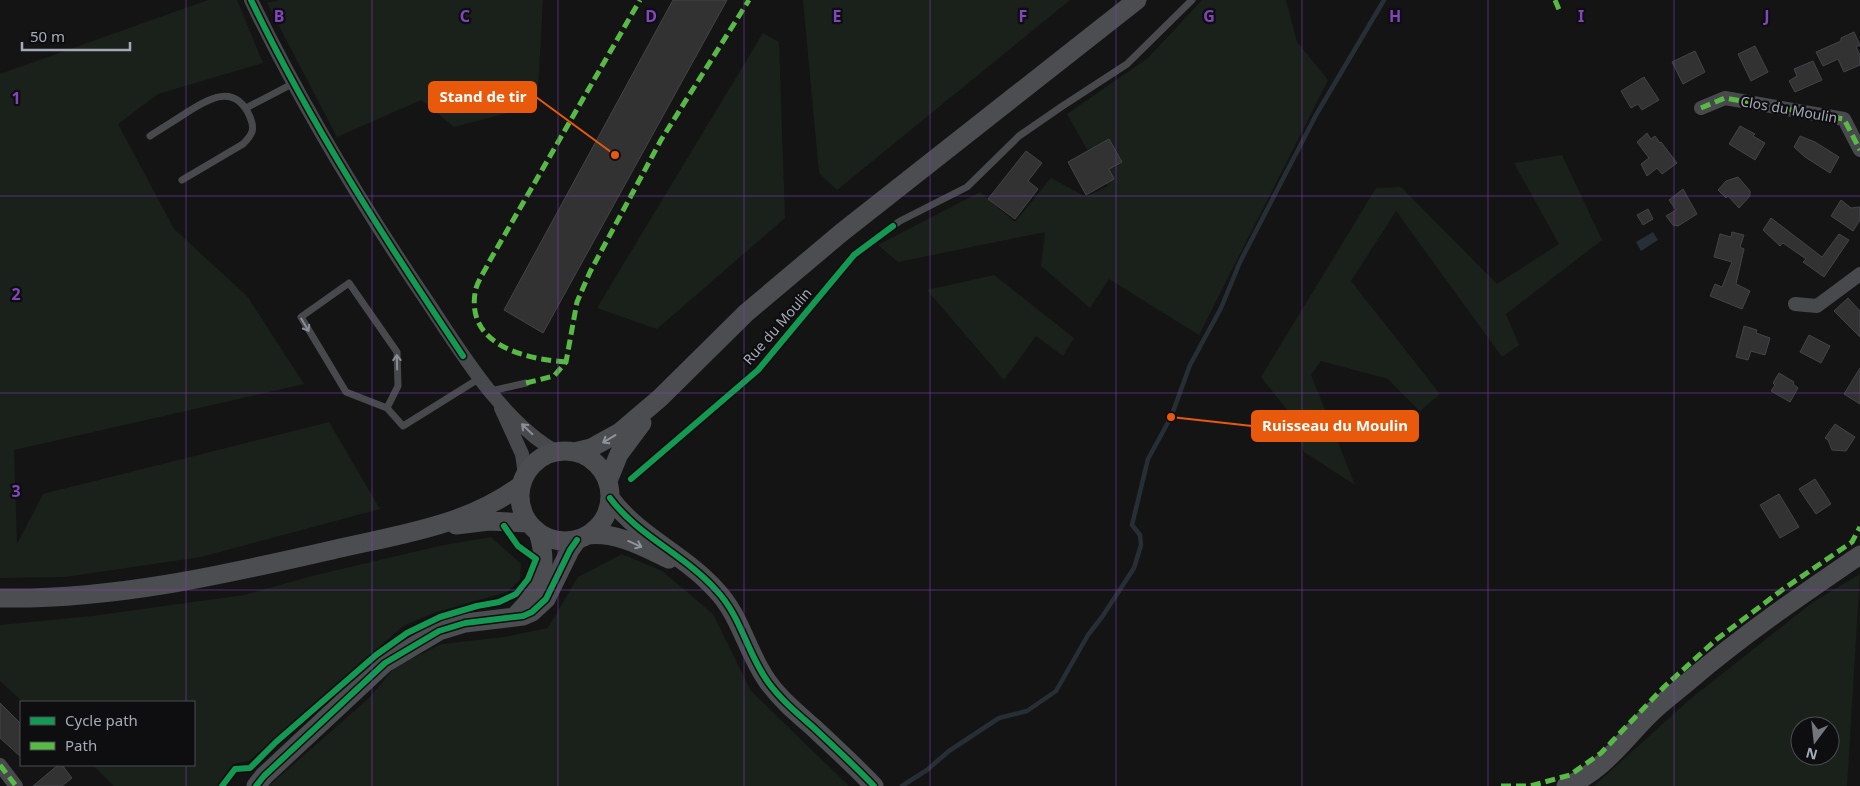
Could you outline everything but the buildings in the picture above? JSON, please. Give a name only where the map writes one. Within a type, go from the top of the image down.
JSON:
[{"type":"main road","points":[[437,526],[497,501],[523,480],[538,459],[592,448],[620,432],[660,398],[746,313],[841,233],[1137,0]]},
{"type":"main road","points":[[256,786],[264,776],[385,664],[439,632],[465,623],[487,622],[522,616],[532,612],[546,599],[570,550],[602,522],[608,510],[612,469],[624,448],[660,398]]},
{"type":"main road","points":[[566,452],[589,458],[595,462],[600,468],[609,490],[629,520],[696,571],[717,590],[735,616],[757,666],[782,700],[854,765],[874,786]]},
{"type":"main road","points":[[514,616],[526,605],[532,595],[543,570],[544,561],[533,528],[523,513],[520,502],[523,480]]},
{"type":"main road","points":[[0,598],[49,598],[186,582],[437,526],[489,521],[533,528],[548,538],[559,541],[602,534],[628,541],[696,571]]},
{"type":"main road","points":[[1566,786],[1575,783],[1605,761],[1650,715],[1716,658],[1768,617],[1860,555]]},
{"type":"street","points":[[251,0],[278,56],[344,172],[399,261],[464,356],[499,403],[522,454],[523,480]]},
{"type":"street","name":"Clos du Moulin","points":[[1701,108],[1725,98],[1844,119],[1860,150]]},
{"type":"street","points":[[1795,304],[1817,306],[1860,274]]},
{"type":"street","points":[[499,403],[533,436],[566,452]]},
{"type":"street","points":[[0,765],[16,786]]},
{"type":"lane","points":[[893,226],[967,187],[1019,136],[1127,64],[1192,0]]},
{"type":"lane","points":[[246,108],[294,83]]},
{"type":"lane","points":[[150,136],[210,98],[223,95],[237,100],[246,108],[253,127],[251,136],[243,144],[182,180]]},
{"type":"lane","points":[[387,408],[398,386],[397,352],[349,283],[300,318],[346,392],[387,408],[403,426],[480,377]]},
{"type":"lane","points":[[491,391],[526,383]]},
{"type":"shaded area","points":[[208,0],[237,0],[263,63],[158,94],[118,124],[174,229],[247,296],[304,384],[14,450],[17,544],[43,494],[329,422],[380,509],[201,557],[65,577],[0,578],[0,74]]},
{"type":"shaded area","points":[[279,0],[543,0],[537,105],[454,127],[421,100],[337,137],[267,3]]},
{"type":"shaded area","points":[[803,0],[1070,0],[837,190],[819,173]]},
{"type":"shaded area","points":[[1202,0],[1286,0],[1297,42],[1328,80],[1199,335],[1109,279],[1090,308],[1041,266],[1045,232],[898,262],[878,245],[980,192],[1015,222],[1051,178],[1086,197],[1108,186],[1067,114],[1148,58]]},
{"type":"shaded area","points":[[763,33],[779,42],[785,218],[657,329],[597,308]]},
{"type":"shaded area","points":[[1562,155],[1602,240],[1506,314],[1519,345],[1502,357],[1396,211],[1351,281],[1440,394],[1420,411],[1388,379],[1321,361],[1311,375],[1355,485],[1304,452],[1293,417],[1261,377],[1376,188],[1401,187],[1497,284],[1559,244],[1514,163]]},
{"type":"shaded area","points":[[1653,232],[1658,240],[1641,251],[1636,242]]},
{"type":"shaded area","points":[[994,275],[1074,338],[1063,356],[1036,336],[1004,380],[927,290]]},
{"type":"shaded area","points":[[491,537],[521,564],[520,580],[507,592],[433,613],[403,626],[249,761],[233,764],[217,786],[114,786],[94,766],[195,766],[195,701],[22,701],[0,681],[0,625],[92,616],[244,595],[312,576],[439,546]]},
{"type":"shaded area","points":[[622,554],[662,571],[713,614],[751,691],[849,786],[269,786],[369,698],[395,667],[442,644],[504,637],[548,628],[578,577]]},
{"type":"shaded area","points":[[1860,574],[1847,786],[1594,786],[1689,700],[1813,602]]},
{"type":"waterway","points":[[902,786],[927,770],[949,751],[999,718],[1027,711],[1056,691],[1088,635],[1134,568],[1141,545],[1140,535],[1132,525],[1148,459],[1171,417],[1190,365],[1221,308],[1240,262],[1316,115],[1384,0]]},
{"type":"marked path","points":[[566,362],[518,353],[502,346],[490,337],[480,326],[475,311],[475,293],[489,262],[640,0]]},
{"type":"marked path","points":[[526,383],[554,376],[566,362],[577,302],[590,272],[661,140],[749,0]]},
{"type":"marked path","points":[[1555,0],[1560,12]]},
{"type":"marked path","points":[[1701,108],[1725,98],[1844,119],[1860,150]]},
{"type":"marked path","points":[[1501,786],[1530,786],[1570,775],[1601,753],[1664,687],[1717,639],[1782,590],[1852,542],[1860,527]]},
{"type":"marked path","points":[[0,765],[16,786]]},
{"type":"cycle path","points":[[251,0],[324,137],[406,269],[463,356]]},
{"type":"cycle path","name":"Rue du Moulin","points":[[631,479],[758,370],[854,255],[893,226]]},
{"type":"cycle path","points":[[610,498],[634,523],[690,566],[716,590],[732,611],[761,671],[773,689],[874,786]]},
{"type":"cycle path","points":[[222,786],[235,769],[250,768],[276,742],[376,655],[407,633],[440,617],[477,606],[499,602],[516,594],[528,579],[536,559],[518,546],[504,526]]},
{"type":"cycle path","points":[[256,786],[264,776],[385,663],[439,631],[465,623],[523,616],[532,612],[546,599],[570,550],[577,540]]},
{"type":"place","name":"Stand de tir","points":[[615,155]]},
{"type":"place","name":"Ruisseau du Moulin","points":[[1171,417]]}]
